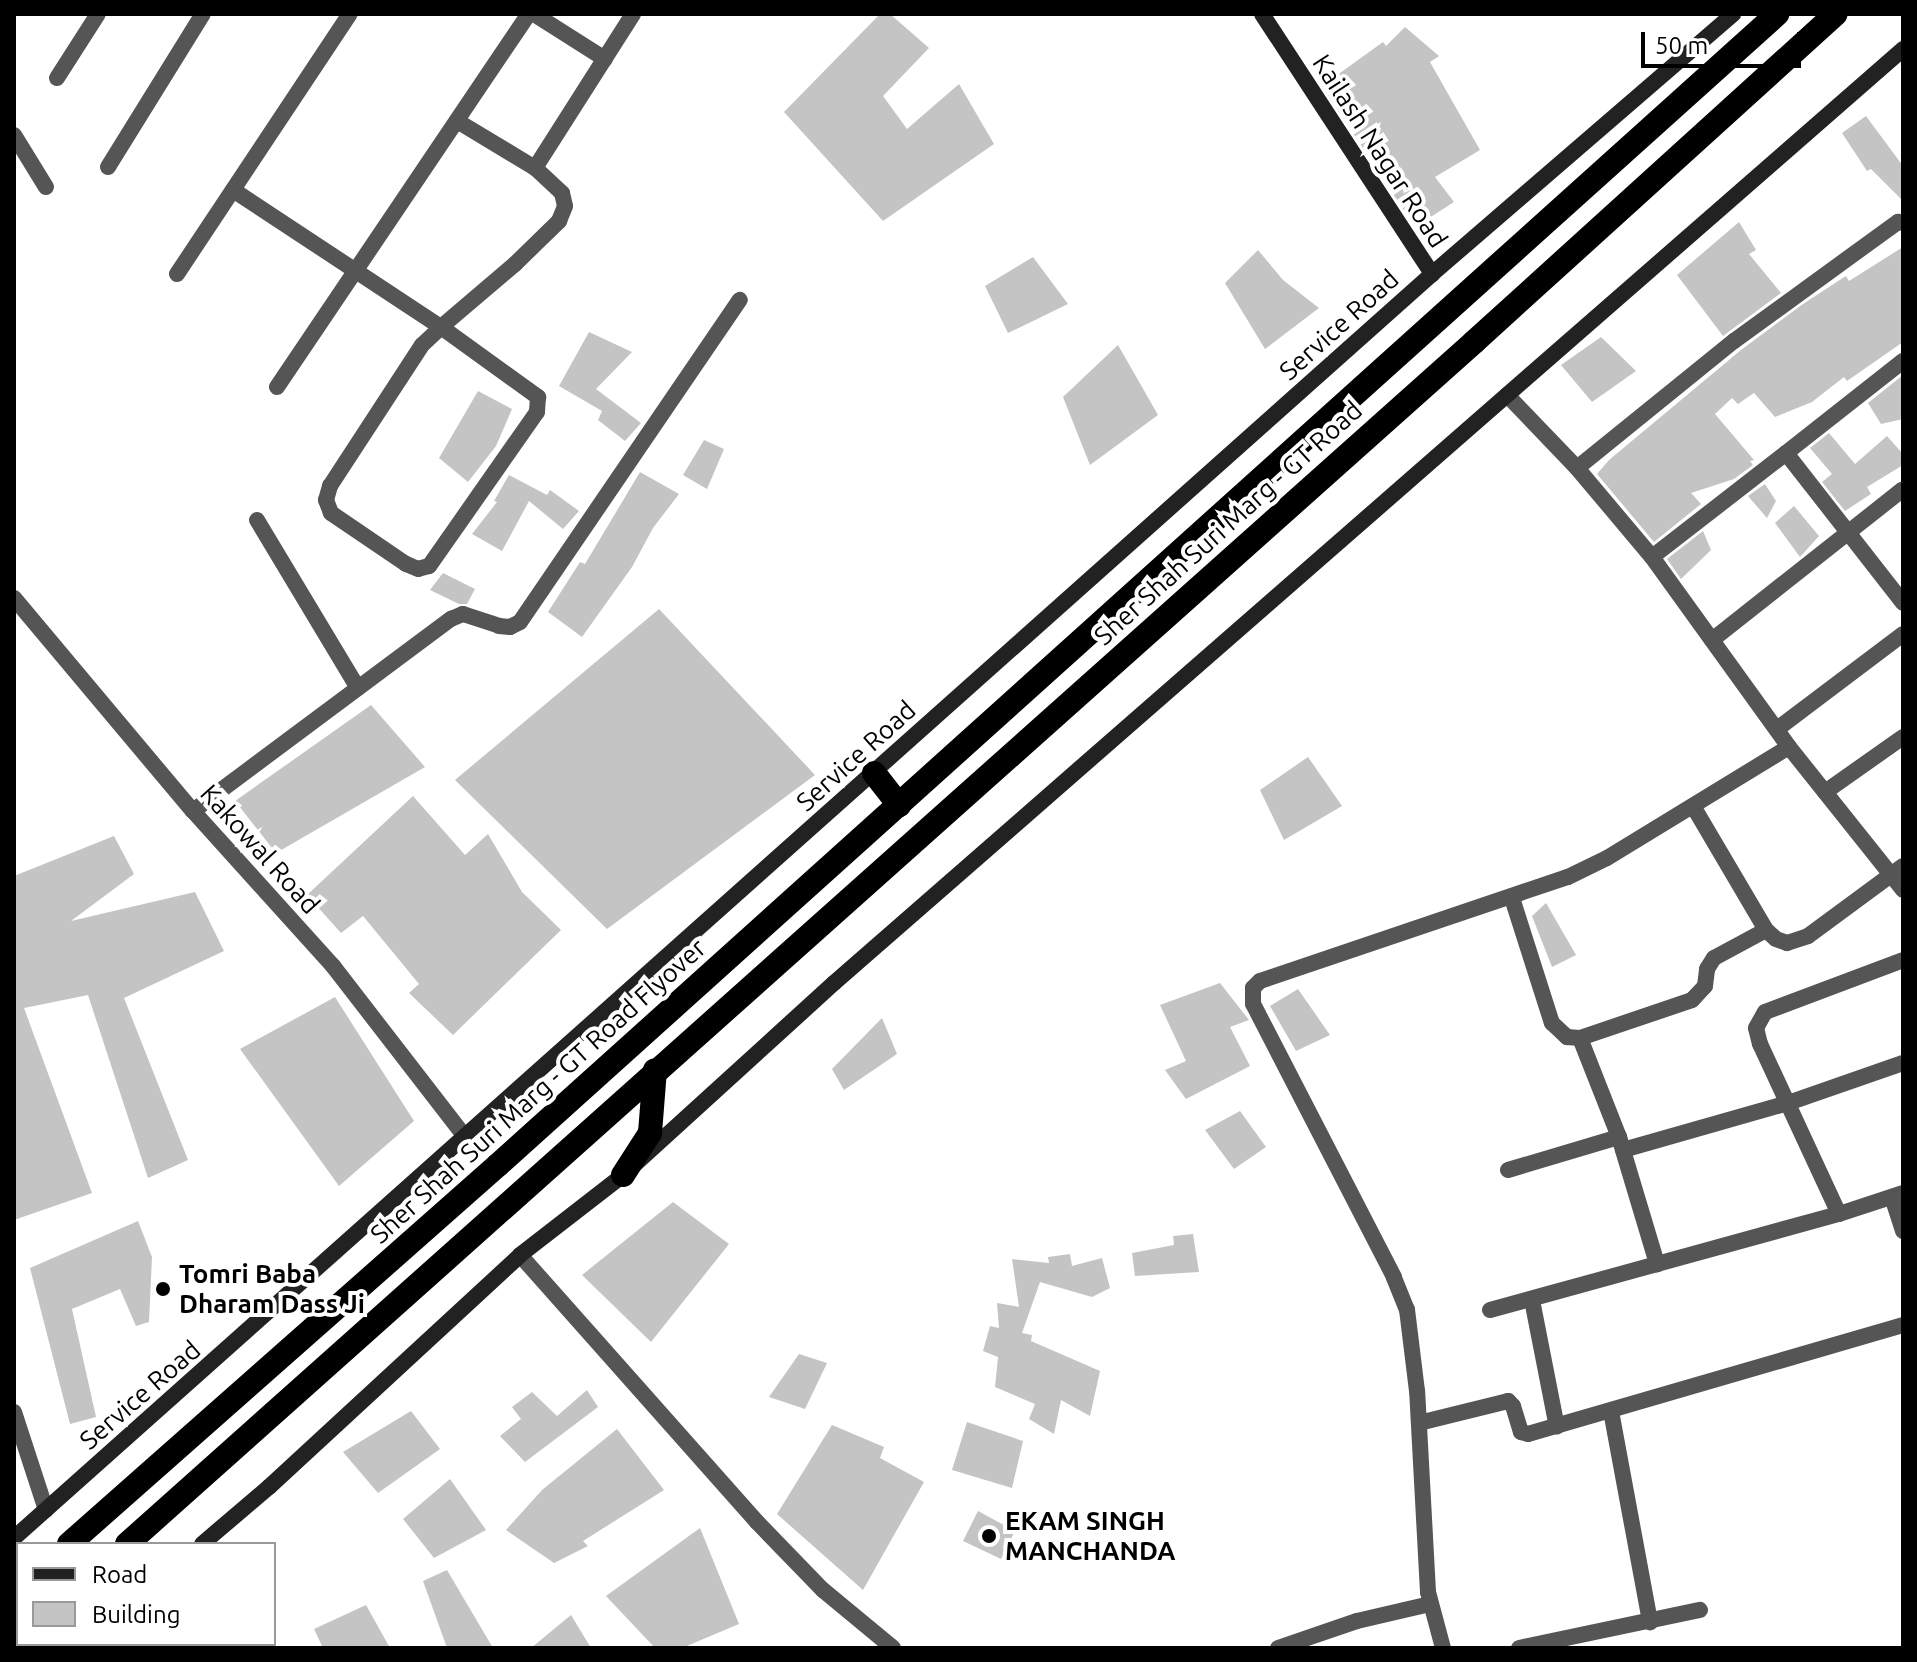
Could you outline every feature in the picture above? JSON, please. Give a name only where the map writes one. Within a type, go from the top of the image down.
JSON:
[{"type":"highway","name":"Sher Shah Suri Marg - GT Road","points":[[899,805],[1777,14]]},
{"type":"highway","name":"Sher Shah Suri Marg - GT Road","points":[[655,1070],[1474,342],[1836,14]]},
{"type":"highway","points":[[874,773],[899,805]]},
{"type":"highway","name":"Sher Shah Suri Marg - GT Road Flyover","points":[[71,1542],[899,805]]},
{"type":"highway","points":[[623,1175],[650,1133],[655,1070]]},
{"type":"highway","points":[[135,1537],[520,1196],[655,1070]]},
{"type":"street","points":[[57,78],[98,14]]},
{"type":"street","points":[[108,167],[203,14]]},
{"type":"street","points":[[177,274],[350,14]]},
{"type":"street","points":[[277,387],[531,14],[605,59]]},
{"type":"street","points":[[535,168],[633,14]]},
{"type":"street","name":"Kailash Nagar Road","points":[[1262,14],[1432,274]]},
{"type":"street","name":"Service Road","points":[[14,1538],[1432,274],[1733,14]]},
{"type":"street","points":[[204,1542],[269,1487],[520,1255],[623,1175],[834,983],[1903,49]]},
{"type":"street","points":[[233,190],[441,327],[532,390],[540,405],[429,566],[418,569],[331,513],[326,500],[330,486],[401,372],[441,327],[515,264],[559,221],[565,206],[562,193],[535,168],[457,121]]},
{"type":"street","points":[[14,135],[46,187]]},
{"type":"street","points":[[1577,468],[1734,341],[1898,222],[1903,223]]},
{"type":"street","points":[[193,811],[463,614],[499,626],[510,627],[520,622],[740,300]]},
{"type":"street","points":[[1652,557],[1903,361]]},
{"type":"street","points":[[1507,395],[1577,468],[1652,557],[1789,747],[1896,871],[1903,890]]},
{"type":"street","points":[[1786,453],[1845,533],[1903,603]]},
{"type":"street","points":[[1712,640],[1903,489]]},
{"type":"street","points":[[257,520],[358,688]]},
{"type":"street","name":"Kakowal Road","points":[[14,598],[193,811],[333,966],[465,1137]]},
{"type":"street","points":[[1777,729],[1903,634]]},
{"type":"street","points":[[1825,792],[1903,737]]},
{"type":"street","points":[[1443,1648],[1430,1604],[1419,1423],[1407,1310],[1250,996],[1260,981],[1512,898],[1607,858],[1789,747]]},
{"type":"street","points":[[1693,806],[1766,930],[1776,939],[1797,941],[1896,871]]},
{"type":"street","points":[[1512,898],[1552,1023],[1567,1037],[1580,1038],[1692,1000],[1705,986],[1707,969],[1714,958],[1766,930]]},
{"type":"street","points":[[1839,1214],[1757,1036],[1760,1018],[1765,1012],[1903,960]]},
{"type":"street","points":[[1580,1038],[1621,1144],[1657,1264]]},
{"type":"street","points":[[1508,1170],[1788,1103],[1903,1063]]},
{"type":"street","points":[[1490,1310],[1898,1195],[1903,1231]]},
{"type":"street","points":[[520,1255],[757,1522],[823,1590],[893,1648]]},
{"type":"street","points":[[1532,1300],[1557,1427]]},
{"type":"street","points":[[1419,1423],[1508,1401],[1525,1434],[1903,1325]]},
{"type":"street","points":[[1611,1411],[1650,1622]]},
{"type":"street","points":[[14,1412],[46,1510]]},
{"type":"street","points":[[1278,1648],[1357,1621],[1430,1604]]},
{"type":"street","points":[[1519,1648],[1700,1610]]},
{"type":"building","points":[[880,14],[890,14],[929,48],[883,96],[907,129],[959,84],[994,144],[883,221],[784,112]]},
{"type":"building","points":[[1405,27],[1439,56],[1430,62],[1480,150],[1435,177],[1454,202],[1418,225],[1403,209],[1322,86],[1383,42],[1386,46]]},
{"type":"building","points":[[1866,116],[1903,166],[1903,201],[1871,169],[1867,171],[1842,133]]},
{"type":"building","points":[[1739,222],[1756,250],[1749,254],[1781,293],[1723,336],[1677,275]]},
{"type":"building","points":[[1903,247],[1903,342],[1847,381],[1844,377],[1812,402],[1775,417],[1754,393],[1738,404],[1732,398],[1715,414],[1754,460],[1750,461],[1753,465],[1734,479],[1691,493],[1701,504],[1654,542],[1597,474],[1609,460],[1741,350],[1803,304],[1846,276],[1849,281]]},
{"type":"building","points":[[1258,250],[1283,280],[1319,308],[1265,349],[1225,283]]},
{"type":"building","points":[[1033,257],[1068,304],[1008,333],[985,286]]},
{"type":"building","points":[[589,332],[632,352],[596,389],[641,423],[625,441],[598,420],[602,411],[559,386]]},
{"type":"building","points":[[1601,337],[1636,371],[1592,402],[1561,365]]},
{"type":"building","points":[[1118,345],[1158,415],[1090,465],[1063,397]]},
{"type":"building","points":[[1903,375],[1903,419],[1881,424],[1868,403]]},
{"type":"building","points":[[478,391],[512,409],[496,446],[468,482],[439,458]]},
{"type":"building","points":[[1829,433],[1855,464],[1887,436],[1903,454],[1903,465],[1867,487],[1871,494],[1845,511],[1822,482],[1832,474],[1810,448]]},
{"type":"building","points":[[704,440],[724,449],[707,489],[683,475]]},
{"type":"building","points":[[640,472],[679,494],[653,528],[632,567],[582,637],[548,612],[580,562],[585,564]]},
{"type":"building","points":[[509,475],[547,495],[550,490],[579,511],[563,529],[529,501],[502,551],[472,534],[497,502],[494,501]]},
{"type":"building","points":[[1765,484],[1776,501],[1767,518],[1748,496]]},
{"type":"building","points":[[1794,506],[1819,536],[1800,557],[1775,523]]},
{"type":"building","points":[[1703,531],[1711,550],[1681,579],[1667,559]]},
{"type":"building","points":[[443,573],[475,589],[467,604],[459,604],[430,590]]},
{"type":"building","points":[[659,609],[815,775],[607,929],[455,780]]},
{"type":"building","points":[[371,705],[425,767],[276,853],[235,801]]},
{"type":"building","points":[[1308,757],[1342,806],[1284,840],[1260,790]]},
{"type":"building","points":[[413,796],[465,855],[488,834],[522,892],[561,930],[453,1035],[409,993],[419,984],[363,916],[341,933],[307,895]]},
{"type":"building","points":[[114,836],[134,874],[71,921],[195,892],[224,951],[124,998],[188,1160],[148,1178],[88,995],[24,1008],[92,1193],[14,1220],[14,876]]},
{"type":"building","points":[[1546,903],[1576,955],[1552,967],[1532,916]]},
{"type":"building","points":[[1220,983],[1249,1020],[1230,1027],[1250,1066],[1186,1099],[1165,1070],[1186,1061],[1160,1005]]},
{"type":"building","points":[[1298,989],[1330,1035],[1296,1051],[1270,1006]]},
{"type":"building","points":[[335,997],[414,1121],[339,1186],[240,1049]]},
{"type":"building","points":[[882,1018],[897,1054],[844,1090],[832,1069]]},
{"type":"building","points":[[1240,1111],[1266,1147],[1234,1169],[1205,1130]]},
{"type":"building","points":[[673,1202],[729,1244],[651,1342],[582,1275]]},
{"type":"building","points":[[138,1221],[152,1257],[149,1322],[136,1326],[120,1289],[72,1309],[96,1417],[70,1424],[30,1268]]},
{"type":"building","points":[[1193,1234],[1199,1272],[1135,1276],[1132,1253],[1174,1245],[1173,1236]]},
{"type":"building","points":[[1070,1254],[1072,1266],[1102,1258],[1110,1288],[1092,1297],[1040,1282],[1022,1333],[1032,1335],[1031,1341],[1100,1371],[1090,1416],[1061,1400],[1054,1434],[1029,1419],[1035,1404],[995,1387],[998,1357],[983,1351],[990,1326],[999,1328],[997,1303],[1019,1307],[1012,1259],[1049,1263],[1048,1257]]},
{"type":"building","points":[[799,1354],[827,1363],[805,1409],[769,1397]]},
{"type":"building","points":[[587,1390],[598,1407],[525,1462],[500,1436],[521,1419],[512,1407],[532,1392],[557,1416]]},
{"type":"building","points":[[411,1411],[440,1449],[378,1493],[343,1452]]},
{"type":"building","points":[[967,1422],[1023,1441],[1012,1488],[952,1470]]},
{"type":"building","points":[[832,1425],[884,1447],[880,1458],[924,1482],[863,1590],[777,1514]]},
{"type":"building","points":[[617,1429],[664,1490],[583,1541],[588,1546],[554,1563],[506,1530],[542,1490]]},
{"type":"building","points":[[450,1479],[486,1530],[434,1558],[403,1519]]},
{"type":"building","name":"EKAM SINGH MANCHANDA","points":[[978,1511],[1015,1531],[1001,1559],[963,1541]]},
{"type":"building","points":[[700,1528],[739,1624],[682,1648],[655,1648],[606,1596]]},
{"type":"building","points":[[447,1570],[493,1648],[447,1648],[423,1581]]},
{"type":"building","points":[[366,1605],[390,1648],[323,1648],[314,1629]]},
{"type":"building","points":[[571,1615],[591,1648],[531,1648]]},
{"type":"place","name":"Tomri Baba Dharam Dass Ji","points":[[163,1289]]},
{"type":"place","name":"EKAM SINGH MANCHANDA","points":[[989,1536]]}]
